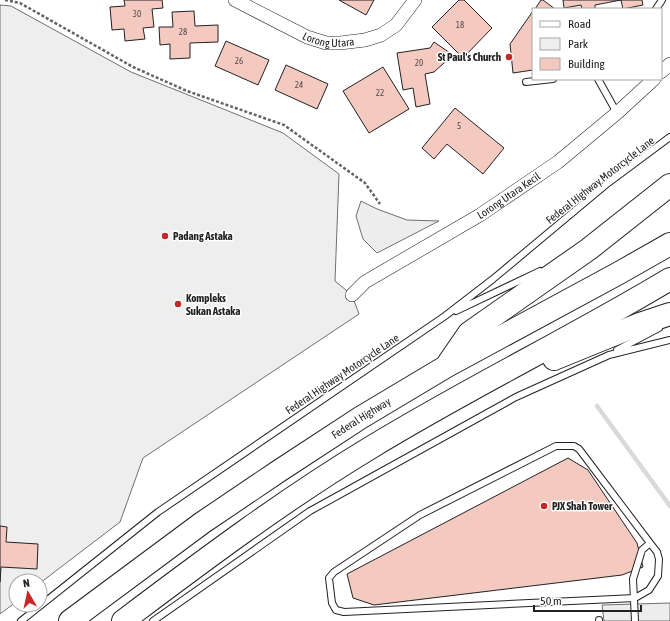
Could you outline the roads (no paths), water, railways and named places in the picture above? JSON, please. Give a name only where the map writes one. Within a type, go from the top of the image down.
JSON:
[{"type":"highway","points":[[446,366],[469,333],[589,249],[670,185]]},
{"type":"highway","name":"Federal Highway","points":[[70,621],[202,523],[279,470],[360,418],[446,366],[670,244]]},
{"type":"highway","points":[[123,621],[212,554],[312,484],[372,447],[468,392],[623,308],[670,279]]},
{"type":"highway","points":[[468,392],[640,324],[667,320]]},
{"type":"street","name":"Lorong Utara","points":[[235,0],[307,37],[326,42],[340,43],[365,40],[381,35],[396,25],[415,0]]},
{"type":"street","points":[[662,71],[670,64]]},
{"type":"street","name":"Lorong Utara Kecil","points":[[352,295],[365,282],[480,215],[558,162],[617,113],[653,80]]},
{"type":"lane","points":[[526,82],[544,80]]},
{"type":"lane","points":[[599,80],[617,113]]},
{"type":"lane","name":"Federal Highway Motorcycle Lane","points":[[21,621],[158,512],[445,316],[493,279],[608,183],[670,138]]},
{"type":"lane","points":[[553,266],[589,249]]},
{"type":"lane","points":[[445,316],[546,269]]},
{"type":"lane","points":[[153,621],[310,511],[516,397],[609,354],[667,320]]},
{"type":"lane","points":[[609,354],[670,340]]},
{"type":"lane","points":[[556,446],[574,446],[579,449],[650,543],[657,552],[659,560],[658,576],[649,590],[635,598],[344,612],[336,610],[332,603],[330,578],[334,572],[420,515],[556,446]]},
{"type":"lane","points":[[635,621],[633,579],[642,550],[650,543]]},
{"type":"waterway","points":[[597,406],[670,506]]},
{"type":"place","name":"St Paul's Church","points":[[509,57]]},
{"type":"place","name":"Padang Astaka","points":[[165,236]]},
{"type":"place","name":"Kompleks Sukan Astaka","points":[[178,304]]},
{"type":"place","name":"PJX Shah Tower","points":[[544,506]]}]
